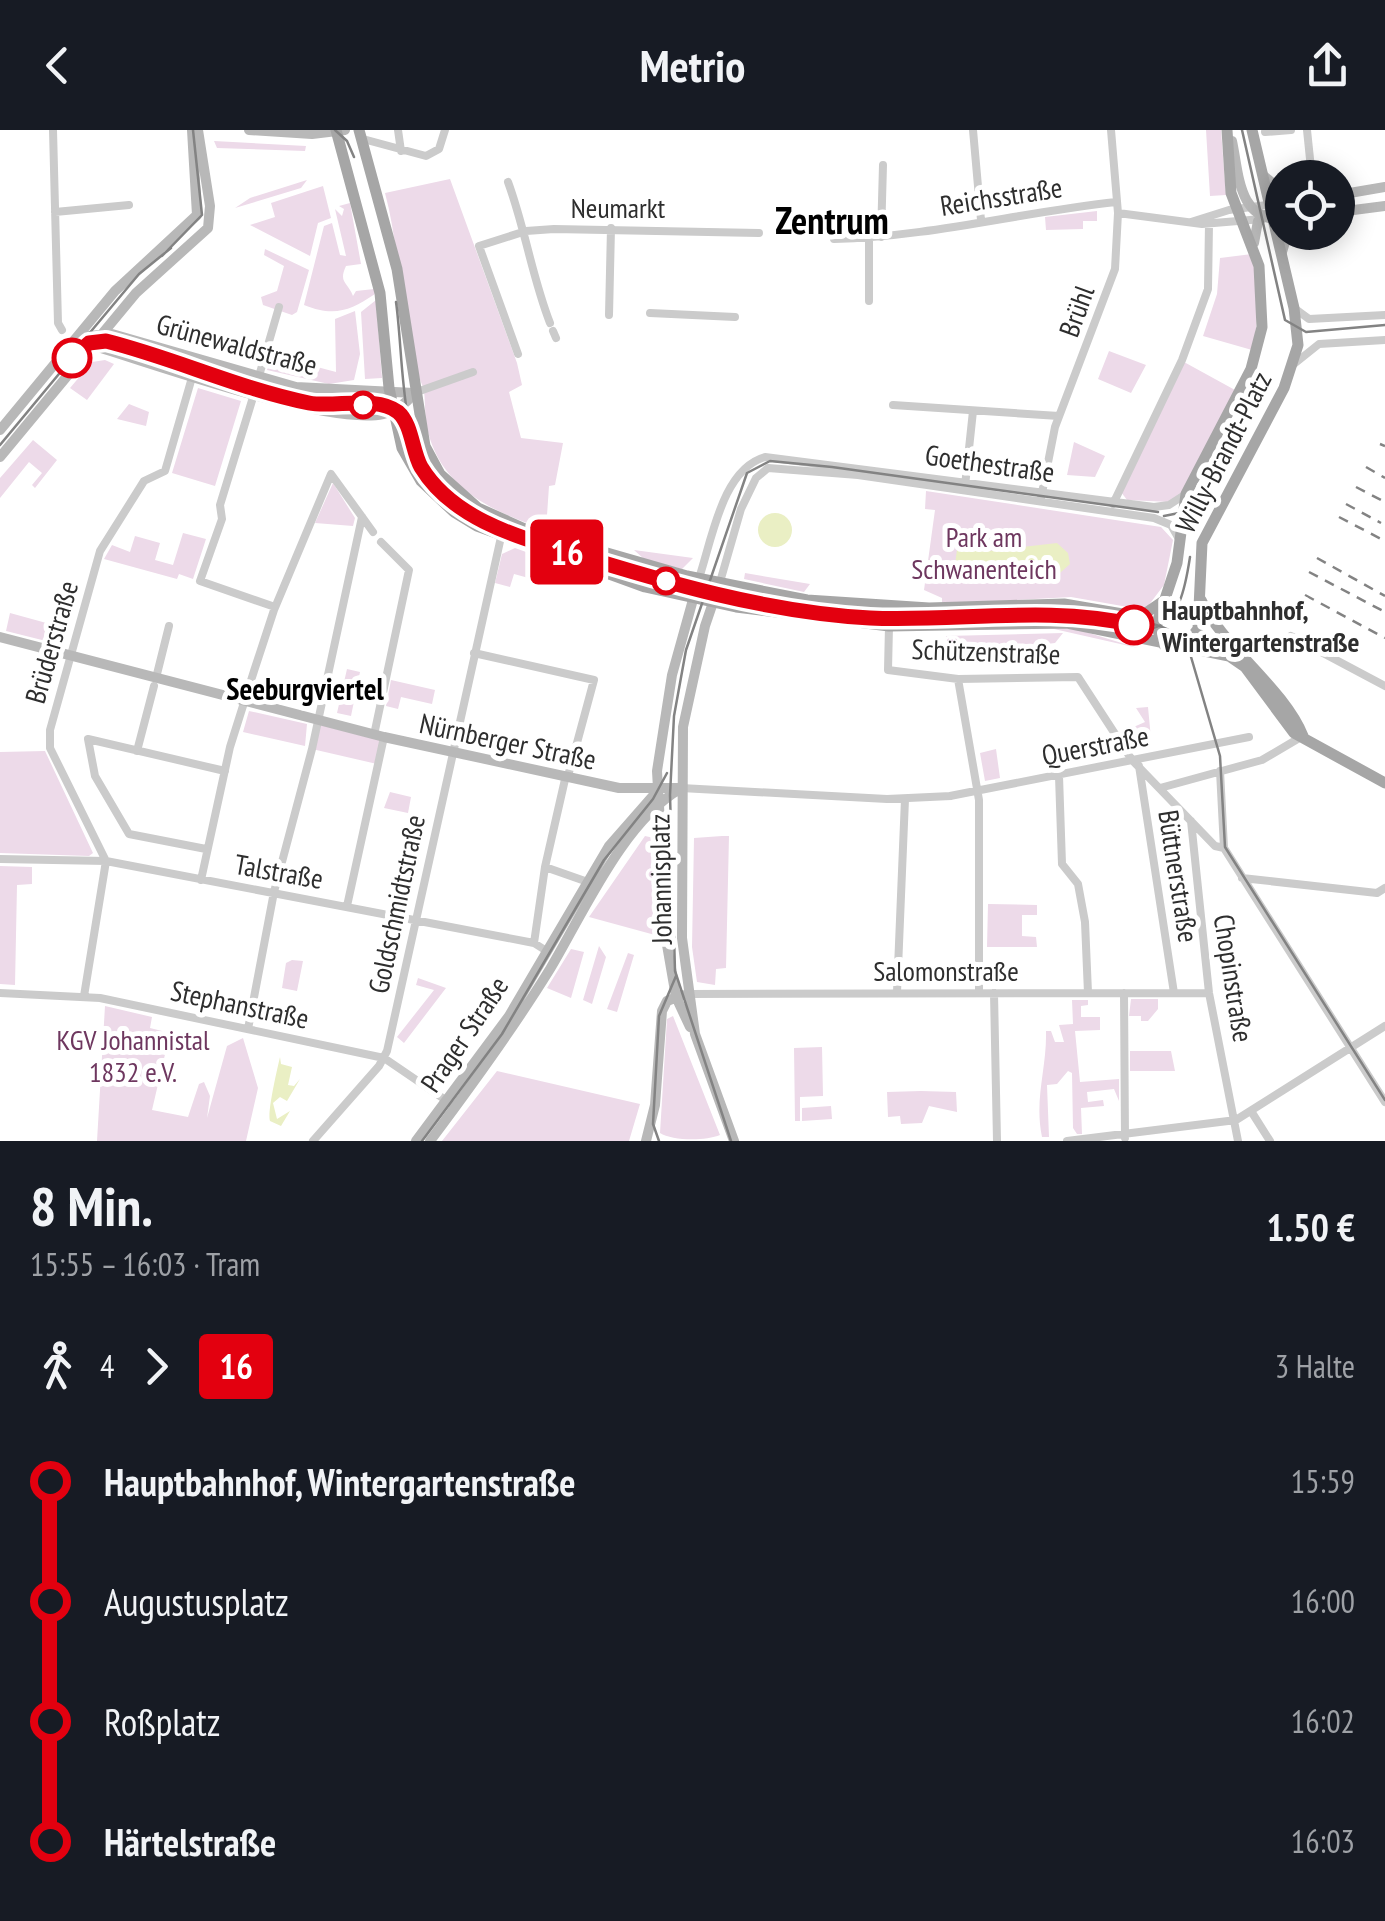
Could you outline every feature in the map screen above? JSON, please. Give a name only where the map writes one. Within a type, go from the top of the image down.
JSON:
[{"type":"main road","points":[[0,430],[70,336],[92,319],[148,256],[197,215],[195,130]]},
{"type":"main road","points":[[195,130],[209,221]]},
{"type":"main road","points":[[249,130],[349,132]]},
{"type":"main road","points":[[1228,130],[1231,193],[1264,217]]},
{"type":"main road","points":[[1228,130],[1264,217]]},
{"type":"main road","points":[[1258,131],[1264,217]]},
{"type":"main road","points":[[344,163],[349,132]]},
{"type":"main road","points":[[349,132],[397,268],[414,393],[428,454],[458,492],[506,522],[699,578],[808,600],[929,608],[1064,604],[1140,618],[1165,600]]},
{"type":"main road","points":[[312,134],[333,144],[344,163],[382,301],[390,393],[402,448],[422,480],[454,512],[500,537],[568,561],[713,603],[804,618],[889,626],[1067,622],[1166,646],[1229,656],[1245,667],[1286,726],[1300,738],[1385,783]]},
{"type":"main road","points":[[1262,172],[1265,175]]},
{"type":"main road","points":[[1355,192],[1385,187]]},
{"type":"main road","points":[[1355,210],[1385,206]]},
{"type":"main road","points":[[197,215],[209,221]]},
{"type":"main road","name":"Willy-Brandt-Platz","points":[[1264,217],[1294,308],[1298,340],[1294,364],[1204,536],[1197,580],[1198,629],[1187,640],[1166,646],[1156,626],[1180,542],[1186,494],[1256,354],[1263,292],[1254,244],[1264,217]]},
{"type":"main road","points":[[102,332],[209,221]]},
{"type":"main road","points":[[0,456],[90,339],[92,319]]},
{"type":"main road","name":"Grünewaldstraße","points":[[90,339],[102,332],[304,388],[414,393]]},
{"type":"main road","name":"Grünewaldstraße","points":[[70,336],[314,410],[367,415],[393,410]]},
{"type":"main road","points":[[393,410],[414,393]]},
{"type":"main road","points":[[367,415],[397,427]]},
{"type":"main road","points":[[659,789],[659,750],[668,696],[699,578]]},
{"type":"main road","name":"Willy-Brandt-Platz","points":[[1197,580],[1202,602],[1300,738]]},
{"type":"main road","points":[[682,788],[687,700],[720,582]]},
{"type":"main road","name":"Nürnberger Straße","points":[[0,638],[155,682],[379,736],[623,788],[659,789]]},
{"type":"main road","name":"Querstraße","points":[[659,789],[682,788]]},
{"type":"main road","name":"Johannisplatz","points":[[558,956],[599,884],[661,804],[682,788]]},
{"type":"main road","name":"Johannisplatz","points":[[680,993],[682,788]]},
{"type":"main road","name":"Johannisplatz","points":[[659,789],[666,934],[680,993]]},
{"type":"main road","name":"Johannisplatz","points":[[540,947],[612,842],[659,789]]},
{"type":"main road","name":"Prager Straße","points":[[430,1141],[508,1016],[540,947]]},
{"type":"main road","name":"Prager Straße","points":[[416,1141],[451,1104],[558,956]]},
{"type":"main road","points":[[646,1141],[655,1105],[662,1011],[680,993],[734,1141]]},
{"type":"street","points":[[53,130],[58,323],[70,336]]},
{"type":"street","points":[[398,130],[401,150]]},
{"type":"street","points":[[349,132],[401,150],[432,155],[446,130]]},
{"type":"street","points":[[973,130],[981,220]]},
{"type":"street","name":"Brühl","points":[[1042,498],[1059,416],[1115,269],[1118,213],[1111,130]]},
{"type":"street","points":[[1258,131],[1291,130]]},
{"type":"street","points":[[1308,130],[1310,160]]},
{"type":"street","points":[[881,237],[883,165]]},
{"type":"street","points":[[508,182],[526,231],[540,300],[553,331]]},
{"type":"street","name":"Reichsstraße","points":[[834,239],[881,237],[1116,202]]},
{"type":"street","points":[[55,212],[128,204]]},
{"type":"street","points":[[1118,213],[1210,224],[1264,217]]},
{"type":"street","points":[[1191,222],[1264,217]]},
{"type":"street","points":[[1112,507],[1188,347],[1210,282],[1210,224]]},
{"type":"street","points":[[609,315],[610,228]]},
{"type":"street","name":"Neumarkt","points":[[518,354],[479,246],[526,231],[610,228],[759,233]]},
{"type":"street","points":[[868,301],[869,238]]},
{"type":"street","points":[[259,376],[279,308]]},
{"type":"street","points":[[1294,308],[1309,319],[1385,315]]},
{"type":"street","points":[[650,313],[735,317]]},
{"type":"street","points":[[1294,364],[1320,344],[1385,340]]},
{"type":"street","points":[[414,393],[473,372]]},
{"type":"street","name":"Brüderstraße","points":[[106,861],[50,745],[104,542],[144,482],[165,470],[193,374]]},
{"type":"street","points":[[254,392],[220,505],[222,520],[200,581],[275,606]]},
{"type":"street","points":[[893,405],[1059,416]]},
{"type":"street","points":[[0,410],[10,419]]},
{"type":"street","points":[[965,487],[973,411]]},
{"type":"street","name":"Goethestraße","points":[[699,578],[734,478],[754,460],[784,458],[1112,507],[1162,507],[1186,494]]},
{"type":"street","name":"Goethestraße","points":[[720,582],[741,509],[761,472],[776,468],[965,487]]},
{"type":"street","points":[[202,880],[206,849],[245,701],[275,606],[327,477],[335,474],[373,532]]},
{"type":"street","name":"Goethestraße","points":[[1112,507],[1165,522],[1180,542]]},
{"type":"street","points":[[248,1029],[274,892],[318,720],[362,517]]},
{"type":"street","name":"Goldschmidtstraße","points":[[313,1141],[384,1058],[500,537]]},
{"type":"street","points":[[347,906],[409,570],[382,542]]},
{"type":"street","points":[[137,751],[169,626]]},
{"type":"street","name":"Schützenstraße","points":[[889,626],[888,670],[958,679],[1078,677],[1136,763],[1215,846],[1224,848]]},
{"type":"street","points":[[1290,636],[1385,686]]},
{"type":"street","points":[[474,653],[594,680],[545,866],[540,947]]},
{"type":"street","points":[[958,679],[978,790],[979,992]]},
{"type":"street","name":"Querstraße","points":[[682,788],[904,799],[950,796],[1136,763],[1249,737]]},
{"type":"street","points":[[1160,788],[1273,756],[1300,738]]},
{"type":"street","points":[[206,849],[129,834],[95,776],[88,739],[225,771]]},
{"type":"street","name":"Büttnerstraße","points":[[1136,763],[1174,993]]},
{"type":"street","points":[[1220,771],[1224,848],[1385,1102]]},
{"type":"street","points":[[1058,776],[1062,864],[1078,884],[1082,903],[1088,993]]},
{"type":"street","points":[[897,992],[904,799]]},
{"type":"street","name":"Chopinstraße","points":[[1192,821],[1209,993],[1238,1141]]},
{"type":"street","name":"Talstraße","points":[[0,859],[106,861],[416,918],[540,947]]},
{"type":"street","points":[[84,996],[106,861]]},
{"type":"street","points":[[545,866],[586,881]]},
{"type":"street","points":[[1242,878],[1376,893],[1385,888]]},
{"type":"street","name":"Stephanstraße","points":[[0,993],[84,996],[384,1058],[451,1104]]},
{"type":"street","name":"Salomonstraße","points":[[680,993],[1209,993]]},
{"type":"street","points":[[994,993],[997,1141]]},
{"type":"street","points":[[1124,993],[1125,1138]]},
{"type":"street","points":[[1066,1141],[1125,1138],[1236,1120],[1385,1026]]},
{"type":"street","points":[[1252,1111],[1270,1141]]},
{"type":"green space","points":[[1206,130],[1221,130],[1226,195],[1210,196]]},
{"type":"green space","points":[[214,141],[306,146],[305,151],[217,148]]},
{"type":"green space","points":[[450,179],[517,363],[522,385],[509,392],[521,438],[563,443],[555,485],[549,486],[546,530],[490,506],[458,484],[435,452],[428,432],[424,391],[409,342],[385,193]]},
{"type":"green space","points":[[307,180],[301,188],[235,208],[250,198]]},
{"type":"green space","points":[[323,186],[331,218],[318,223],[310,256],[250,225],[275,217],[271,203]]},
{"type":"green space","points":[[350,203],[361,264],[346,266],[343,279],[353,296],[356,291],[374,289],[375,294],[341,310],[324,311],[304,305],[324,226],[332,223],[340,255],[346,256],[335,209],[342,216],[344,209],[339,206]]},
{"type":"green space","points":[[1097,211],[1097,221],[1083,221],[1083,229],[1046,230],[1045,217]]},
{"type":"green space","points":[[265,249],[309,270],[297,312],[292,315],[263,305],[261,297],[277,291],[284,266],[264,255]]},
{"type":"green space","points":[[1252,254],[1257,302],[1252,350],[1203,336],[1217,294],[1220,258]]},
{"type":"green space","points":[[376,300],[382,378],[365,379],[361,312]]},
{"type":"green space","points":[[355,311],[360,354],[354,380],[329,384],[267,370],[272,355],[336,372],[335,319]]},
{"type":"green space","points":[[124,342],[257,379],[257,388],[122,349]]},
{"type":"green space","points":[[1109,351],[1146,365],[1131,393],[1098,379]]},
{"type":"green space","points":[[105,360],[114,364],[87,400],[70,388],[92,362]]},
{"type":"green space","points":[[1184,362],[1235,390],[1181,494],[1170,502],[1127,500],[1121,492]]},
{"type":"green space","points":[[198,388],[241,401],[215,486],[172,473]]},
{"type":"green space","points":[[129,404],[149,412],[146,426],[117,419]]},
{"type":"green space","points":[[33,440],[57,460],[35,488],[32,485],[42,473],[29,462],[0,498],[0,478]]},
{"type":"green space","points":[[1074,442],[1105,456],[1095,477],[1067,475]]},
{"type":"green space","points":[[333,483],[355,518],[353,526],[315,523]]},
{"type":"green space","name":"Park am Schwanenteich","points":[[926,491],[1161,527],[1173,540],[1164,585],[1145,610],[1071,597],[942,604],[942,598],[924,590],[935,510],[925,509]]},
{"type":"green space","points":[[183,533],[206,539],[193,579],[179,574],[177,579],[104,559],[112,545],[130,552],[135,536],[160,543],[155,560],[173,565]]},
{"type":"green space","points":[[515,548],[551,561],[552,567],[536,580],[514,574],[510,587],[495,583],[502,554]]},
{"type":"green space","points":[[634,550],[693,558],[682,569],[644,559]]},
{"type":"green space","points":[[745,573],[810,584],[804,592],[744,579]]},
{"type":"green space","points":[[10,613],[50,624],[46,641],[6,631]]},
{"type":"green space","points":[[1042,626],[1076,629],[1138,648],[1054,629],[946,630]]},
{"type":"green space","points":[[1063,633],[1055,643],[999,649],[970,648],[946,640],[946,636]]},
{"type":"green space","points":[[347,669],[360,672],[351,716],[337,713]]},
{"type":"green space","points":[[391,680],[435,690],[432,704],[401,697],[398,709],[386,706]]},
{"type":"green space","points":[[1148,707],[1151,739],[1138,742],[1129,729],[1145,722],[1136,708]]},
{"type":"green space","points":[[249,711],[307,724],[305,746],[243,732]]},
{"type":"green space","points":[[317,720],[384,737],[377,764],[312,749]]},
{"type":"green space","points":[[996,749],[1000,778],[985,781],[980,753]]},
{"type":"green space","points":[[45,751],[93,853],[89,856],[0,853],[0,752]]},
{"type":"green space","points":[[390,792],[411,797],[408,813],[384,808]]},
{"type":"green space","points":[[645,836],[654,838],[655,935],[589,917]]},
{"type":"green space","points":[[729,836],[726,968],[716,969],[715,985],[697,982],[692,947],[694,838]]},
{"type":"green space","points":[[0,866],[32,867],[32,884],[17,885],[15,985],[0,984]]},
{"type":"green space","points":[[988,904],[1037,905],[1037,915],[1022,915],[1022,936],[1036,937],[1037,947],[987,947]]},
{"type":"green space","points":[[599,946],[606,957],[592,1004],[583,1000]]},
{"type":"green space","points":[[571,949],[584,952],[571,998],[547,988]]},
{"type":"green space","points":[[628,953],[634,955],[617,1012],[607,1009]]},
{"type":"green space","points":[[303,961],[297,991],[282,988],[286,963]]},
{"type":"green space","points":[[418,978],[446,988],[404,1043],[397,1037],[434,990],[416,985]]},
{"type":"green space","points":[[1131,999],[1158,999],[1158,1009],[1148,1021],[1141,1021],[1141,1016],[1129,1016]]},
{"type":"green space","points":[[1072,1000],[1088,1000],[1088,1005],[1081,1006],[1081,1017],[1100,1017],[1100,1030],[1075,1031],[1080,1082],[1119,1079],[1119,1101],[1114,1089],[1087,1092],[1088,1102],[1103,1100],[1104,1106],[1081,1108],[1082,1134],[1077,1134],[1073,1128],[1072,1073],[1068,1071],[1057,1084],[1047,1085],[1049,1137],[1042,1137],[1039,1110],[1046,1031],[1051,1031],[1055,1042],[1064,1042],[1059,1025],[1073,1024]]},
{"type":"green space","name":"KGV Johannistal 1832 e.V.","points":[[105,1006],[152,1017],[150,1028],[170,1033],[152,1110],[188,1117],[199,1084],[204,1082],[210,1096],[207,1118],[227,1046],[243,1038],[258,1088],[246,1141],[97,1141]]},
{"type":"green space","points":[[673,1016],[720,1135],[689,1139],[660,1133],[667,1019]]},
{"type":"green space","points":[[822,1047],[823,1096],[800,1097],[800,1121],[795,1121],[794,1048]]},
{"type":"green space","points":[[1130,1051],[1171,1051],[1175,1071],[1130,1071]]},
{"type":"green space","points":[[497,1071],[640,1104],[629,1141],[442,1141]]},
{"type":"green space","points":[[887,1092],[956,1092],[957,1112],[929,1106],[922,1123],[901,1124],[900,1116],[888,1117]]},
{"type":"green space","points":[[831,1106],[832,1119],[802,1121],[802,1108]]},
{"type":"shaded area","points":[[775,513],[787,518],[792,530],[787,542],[775,547],[763,542],[758,530],[763,518]]},
{"type":"shaded area","points":[[972,539],[988,551],[1057,543],[1068,553],[1070,564],[1052,580],[1017,567],[955,564],[958,543]]},
{"type":"shaded area","points":[[280,1057],[281,1064],[292,1067],[288,1085],[294,1086],[300,1079],[287,1101],[280,1097],[273,1103],[277,1119],[290,1111],[281,1126],[270,1121],[269,1116]]},
{"type":"tram line","points":[[162,256],[202,215],[193,130]]},
{"type":"tram line","points":[[335,130],[347,141],[354,157]]},
{"type":"tram line","points":[[1242,130],[1285,320],[1306,332],[1385,325]]},
{"type":"tram line","points":[[77,348],[139,274],[171,248]]},
{"type":"tram line","points":[[396,302],[407,413],[418,455],[427,471],[454,497],[545,543],[661,579],[805,609],[912,616],[1097,614],[1155,624],[1179,635],[1189,650],[1220,756],[1225,847],[1385,1100]]},
{"type":"tram line","points":[[0,445],[78,351],[101,341],[154,353],[285,398],[381,406],[402,419],[408,431]]},
{"type":"tram line","name":"16","points":[[72,358],[89,343],[106,341],[315,404],[389,407],[405,420],[411,445],[425,473],[474,517],[570,553],[695,589],[779,608],[846,616],[955,619],[1073,614],[1134,625]]},
{"type":"tram line","points":[[731,1141],[675,971],[670,795],[674,716],[686,650],[747,473],[770,461],[1158,512]]},
{"type":"tram line","points":[[1164,516],[1184,512],[1200,495]]},
{"type":"tram line","points":[[1149,629],[1168,620],[1175,611],[1190,557]]},
{"type":"tram line","points":[[422,1141],[502,1034],[604,860],[653,799],[667,773]]},
{"type":"tram line","points":[[659,1141],[653,1124],[659,1016],[676,976]]},
{"type":"railway","points":[[1380,444],[1385,446]]},
{"type":"railway","points":[[1366,467],[1385,478]]},
{"type":"railway","points":[[1356,487],[1385,502]]},
{"type":"railway","points":[[1346,504],[1381,523]]},
{"type":"railway","points":[[1339,517],[1385,541]]},
{"type":"railway","points":[[1317,558],[1385,596]]},
{"type":"railway","points":[[1309,572],[1385,612]]},
{"type":"railway","points":[[1305,595],[1385,638]]},
{"type":"place","name":"Hauptbahnhof, Wintergartenstraße","points":[[1134,625]]},
{"type":"district","name":"Zentrum","points":[[832,219]]},
{"type":"district","name":"Seeburgviertel","points":[[305,688]]}]
